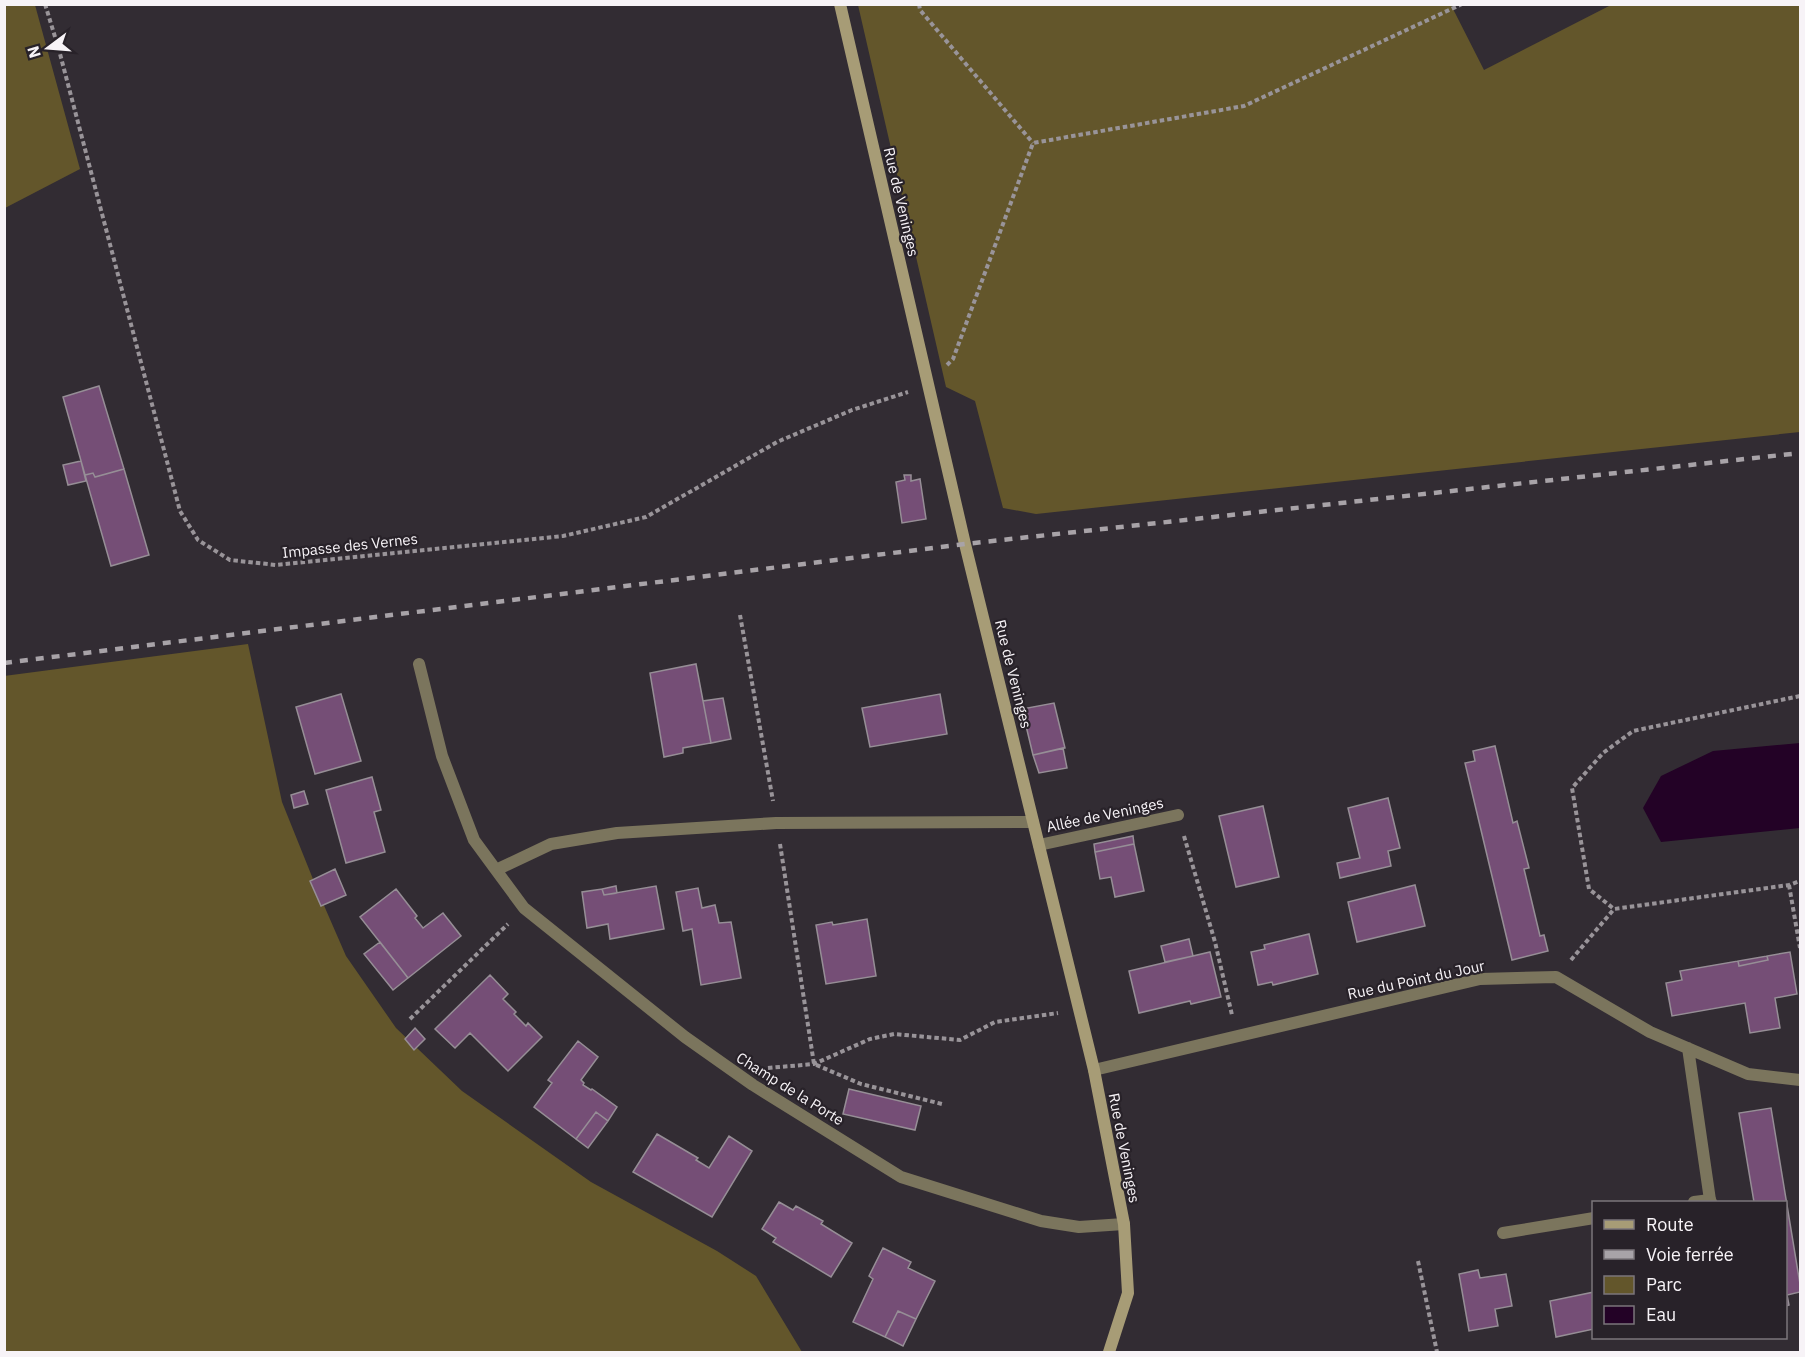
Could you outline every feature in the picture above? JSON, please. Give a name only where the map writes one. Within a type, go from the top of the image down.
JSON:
[{"type":"street","name":"Rue de Veninges","points":[[840,4],[929,386],[1094,1070],[1124,1224],[1128,1293],[1109,1353]]},
{"type":"street","name":"Champ de la Porte","points":[[419,664],[442,756],[474,840],[524,908],[685,1037],[753,1085],[901,1177],[1041,1221],[1079,1227],[1124,1224]]},
{"type":"street","name":"Allée de Veninges","points":[[1039,845],[1178,815]]},
{"type":"street","points":[[496,870],[550,844],[616,833],[776,823],[1033,822]]},
{"type":"street","points":[[1556,977],[1650,1032],[1748,1074],[1800,1080]]},
{"type":"street","name":"Rue du Point du Jour","points":[[1094,1070],[1480,978],[1556,977]]},
{"type":"street","points":[[1688,1048],[1710,1201]]},
{"type":"street","points":[[1503,1233],[1592,1218]]},
{"type":"path","name":"Impasse des Vernes","points":[[45,4],[180,511],[198,540],[230,560],[276,565],[322,561],[563,536],[646,517],[777,442],[852,410],[929,386]]},
{"type":"path","points":[[919,4],[920,10],[1033,143]]},
{"type":"path","points":[[1033,143],[1244,106],[1462,4]]},
{"type":"path","points":[[929,386],[953,359],[1033,143]]},
{"type":"path","points":[[740,615],[814,1064]]},
{"type":"path","points":[[1614,909],[1589,889],[1572,788],[1603,753],[1633,731],[1800,696]]},
{"type":"path","points":[[1178,815],[1215,942],[1237,1036]]},
{"type":"path","points":[[1556,977],[1614,909],[1789,885],[1800,881]]},
{"type":"path","points":[[1789,885],[1800,948]]},
{"type":"path","points":[[410,1019],[524,908]]},
{"type":"path","points":[[753,1085],[760,1070],[770,1067],[814,1064],[870,1039],[894,1034],[960,1040],[995,1022],[1079,1010]]},
{"type":"path","points":[[814,1064],[861,1084],[942,1104]]},
{"type":"path","points":[[1418,1261],[1437,1353]]},
{"type":"green space","points":[[5,4],[35,5],[80,169],[5,208]]},
{"type":"green space","points":[[858,5],[1451,5],[1484,70],[1611,5],[1800,5],[1800,432],[1036,514],[1003,508],[975,401],[946,387]]},
{"type":"green space","points":[[248,644],[282,802],[346,956],[396,1028],[462,1091],[591,1182],[717,1251],[756,1276],[802,1352],[5,1352],[4,676]]},
{"type":"water","points":[[1800,743],[1800,828],[1661,842],[1643,808],[1661,776],[1713,751]]},
{"type":"building","points":[[99,386],[124,469],[95,477],[93,473],[85,475],[63,397]]},
{"type":"building","points":[[81,461],[86,481],[68,485],[63,465]]},
{"type":"building","points":[[124,469],[149,555],[111,566],[85,475],[93,473],[95,477]]},
{"type":"building","points":[[904,475],[911,475],[911,481],[920,479],[926,519],[902,523],[896,482],[905,480]]},
{"type":"building","points":[[696,664],[711,743],[683,748],[683,753],[664,757],[650,673]]},
{"type":"building","points":[[341,694],[361,761],[315,774],[296,707]]},
{"type":"building","points":[[940,694],[947,734],[870,747],[862,708]]},
{"type":"building","points":[[723,698],[731,739],[711,743],[703,701]]},
{"type":"building","points":[[1054,703],[1065,748],[1033,755],[1022,709]]},
{"type":"building","points":[[1495,746],[1513,823],[1517,821],[1529,868],[1524,869],[1540,936],[1544,935],[1548,951],[1512,960],[1465,763],[1475,761],[1473,751]]},
{"type":"building","points":[[1063,748],[1067,768],[1039,773],[1033,755]]},
{"type":"building","points":[[372,777],[381,810],[374,812],[385,852],[346,863],[326,790]]},
{"type":"building","points":[[304,791],[308,804],[294,808],[291,795]]},
{"type":"building","points":[[1388,798],[1400,848],[1388,851],[1391,866],[1340,878],[1337,863],[1360,858],[1348,808]]},
{"type":"building","points":[[1263,806],[1279,877],[1236,887],[1219,816]]},
{"type":"building","points":[[1133,836],[1134,844],[1095,852],[1094,844]]},
{"type":"building","points":[[1134,844],[1144,891],[1115,897],[1111,877],[1100,879],[1095,852]]},
{"type":"building","points":[[335,869],[346,895],[321,906],[310,881]]},
{"type":"building","points":[[1415,885],[1425,926],[1357,942],[1348,902]]},
{"type":"building","points":[[616,886],[617,893],[604,895],[602,889]]},
{"type":"building","points":[[656,886],[664,929],[610,939],[608,924],[587,928],[582,892],[602,889],[604,895]]},
{"type":"building","points":[[698,888],[702,908],[715,905],[719,923],[731,922],[741,978],[701,985],[692,929],[683,931],[676,892]]},
{"type":"building","points":[[396,889],[417,916],[415,918],[423,928],[443,913],[461,936],[408,978],[360,917]]},
{"type":"building","points":[[867,919],[876,976],[826,984],[816,925],[832,922],[833,925]]},
{"type":"building","points":[[1309,934],[1318,974],[1273,985],[1272,982],[1258,985],[1251,952],[1265,949],[1264,945]]},
{"type":"building","points":[[1189,939],[1193,956],[1165,962],[1161,946]]},
{"type":"building","points":[[380,942],[408,978],[393,990],[364,954]]},
{"type":"building","points":[[1210,952],[1221,997],[1191,1004],[1190,1001],[1139,1013],[1129,971]]},
{"type":"building","points":[[1790,952],[1797,994],[1775,998],[1780,1028],[1750,1033],[1745,1003],[1672,1016],[1666,983],[1682,980],[1680,971],[1738,961],[1739,966],[1768,960],[1767,956]]},
{"type":"building","points":[[1767,956],[1768,960],[1739,966],[1738,961]]},
{"type":"building","points":[[490,975],[508,994],[503,999],[516,1012],[514,1014],[526,1026],[528,1023],[542,1037],[508,1071],[470,1033],[455,1048],[435,1029]]},
{"type":"building","points":[[415,1028],[425,1039],[414,1050],[405,1039]]},
{"type":"building","points":[[578,1041],[598,1057],[581,1080],[583,1085],[617,1107],[608,1121],[596,1112],[576,1139],[534,1107],[552,1083],[548,1080]]},
{"type":"building","points":[[849,1089],[921,1106],[915,1130],[843,1114]]},
{"type":"building","points":[[1771,1108],[1786,1201],[1754,1201],[1739,1113]]},
{"type":"building","points":[[596,1112],[608,1121],[588,1148],[576,1139]]},
{"type":"building","points":[[657,1134],[698,1158],[696,1160],[709,1168],[729,1136],[752,1151],[712,1217],[633,1172]]},
{"type":"building","points":[[779,1202],[793,1210],[796,1206],[823,1221],[821,1224],[852,1243],[831,1277],[773,1242],[776,1238],[762,1229]]},
{"type":"building","points":[[1787,1205],[1800,1284],[1800,1292],[1787,1295]]},
{"type":"building","points":[[883,1248],[911,1262],[908,1268],[935,1281],[916,1319],[898,1311],[885,1337],[853,1322],[873,1279],[869,1276]]},
{"type":"building","points":[[1478,1270],[1480,1278],[1506,1274],[1512,1306],[1495,1309],[1498,1326],[1469,1331],[1459,1274]]},
{"type":"building","points":[[1592,1292],[1592,1329],[1556,1337],[1550,1301]]},
{"type":"building","points":[[898,1311],[916,1319],[903,1346],[885,1337]]},
{"type":"railway","points":[[4,663],[965,544],[1800,453]]}]
